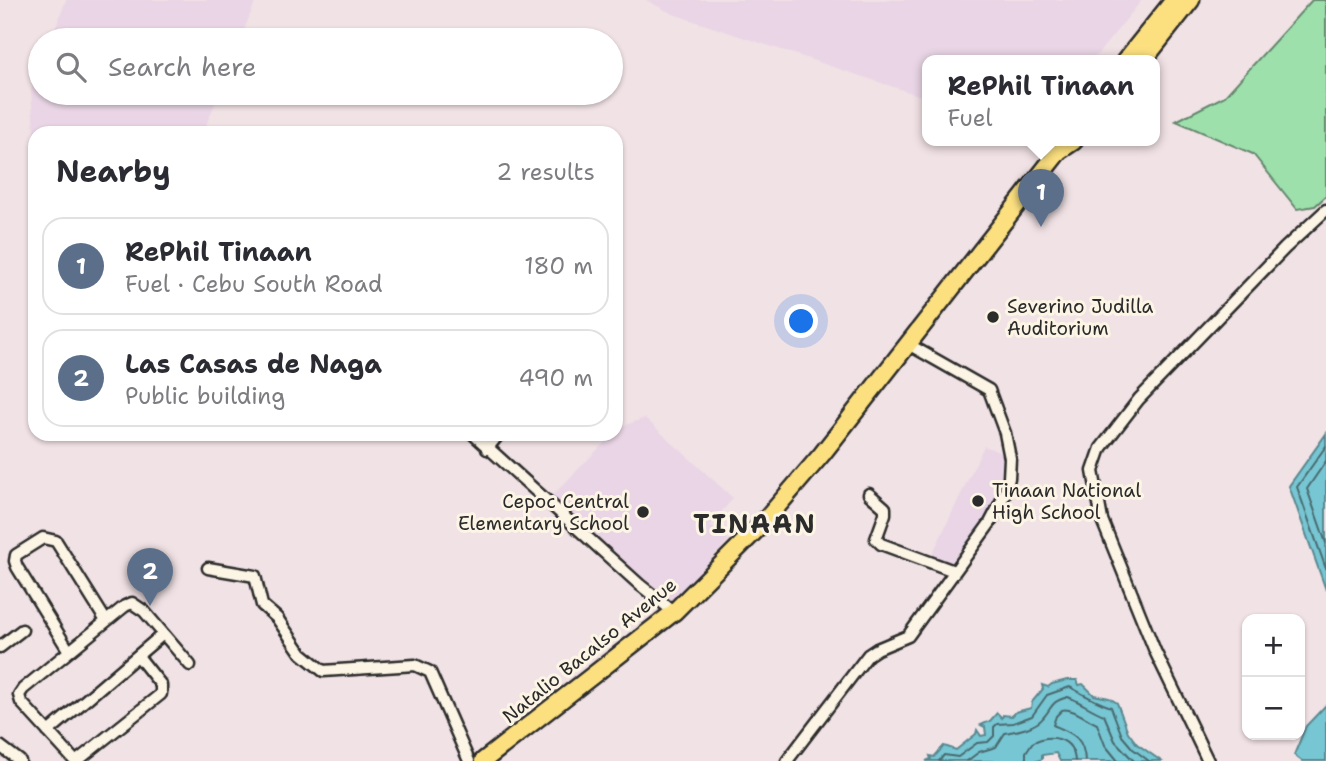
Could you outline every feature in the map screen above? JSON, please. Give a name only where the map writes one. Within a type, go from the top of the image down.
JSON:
[{"type":"highway","points":[[1130,55],[1174,0]]},
{"type":"highway","points":[[1148,55],[1191,0]]},
{"type":"highway","name":"Natalio Bacalso Avenue","points":[[483,761],[674,612],[763,523],[822,454],[1061,146]]},
{"type":"street","points":[[1208,761],[1155,651],[1102,520],[1093,471],[1101,448],[1139,399],[1285,248],[1326,210]]},
{"type":"street","points":[[787,761],[868,655],[908,636],[990,523],[1005,494],[1010,458],[1005,433],[989,390],[908,344]]},
{"type":"street","points":[[480,441],[674,612]]},
{"type":"street","points":[[487,449],[493,441]]},
{"type":"street","points":[[869,494],[885,508],[886,514],[876,539],[881,544],[954,571]]},
{"type":"street","points":[[69,651],[17,567],[16,555],[43,538],[56,541],[106,621]]},
{"type":"street","points":[[208,568],[255,576],[262,606],[277,618],[301,653],[323,671],[415,665],[430,672],[470,761]]},
{"type":"street","points":[[138,656],[161,685],[161,694],[76,761],[21,702],[19,695],[69,651],[132,603],[144,611],[190,665]]},
{"type":"street","points":[[0,647],[22,630]]},
{"type":"street","points":[[48,732],[163,634]]},
{"type":"street","points":[[0,746],[20,761]]},
{"type":"shaded area","points":[[66,0],[256,0],[245,28],[56,28]]},
{"type":"shaded area","points":[[646,0],[1142,0],[1097,55],[922,55],[922,96],[673,14]]},
{"type":"shaded area","points":[[32,105],[214,105],[206,126],[34,126]]},
{"type":"shaded area","name":"Cepoc Central Elementary School","points":[[645,418],[733,498],[710,526],[729,540],[671,601],[549,499],[606,441],[623,441],[623,426]]},
{"type":"shaded area","name":"Tinaan National High School","points":[[984,446],[1002,453],[1006,461],[1007,472],[993,511],[953,568],[929,561]]},
{"type":"green space","points":[[1312,0],[1326,0],[1326,196],[1315,206],[1297,209],[1253,154],[1176,121],[1225,96]]},
{"type":"water","points":[[1326,434],[1326,590],[1289,486]]},
{"type":"water","points":[[1067,680],[1077,680],[1079,685],[1083,684],[1094,695],[1117,703],[1128,732],[1137,744],[1161,761],[1060,761],[1056,753],[1042,755],[1042,759],[1037,761],[926,761],[944,746],[956,750],[976,734],[977,730],[981,736],[986,735],[985,727],[981,725],[990,721],[997,713],[1002,718],[1003,715],[1012,716],[1016,712],[1031,708],[1032,702],[1043,689],[1042,685],[1048,687]]},
{"type":"water","points":[[1326,705],[1326,761],[1302,761],[1294,755],[1300,740],[1305,740],[1306,726]]},
{"type":"place","name":"RePhil Tinaan","points":[[1041,227]]},
{"type":"place","name":"Severino Judilla Auditorium","points":[[993,317]]},
{"type":"place","name":"Tinaan National High School","points":[[978,501]]},
{"type":"place","name":"Cepoc Central Elementary School","points":[[643,512]]},
{"type":"place","name":"Las Casas de Naga","points":[[150,606]]},
{"type":"district","name":"TINAAN","points":[[755,524]]}]
